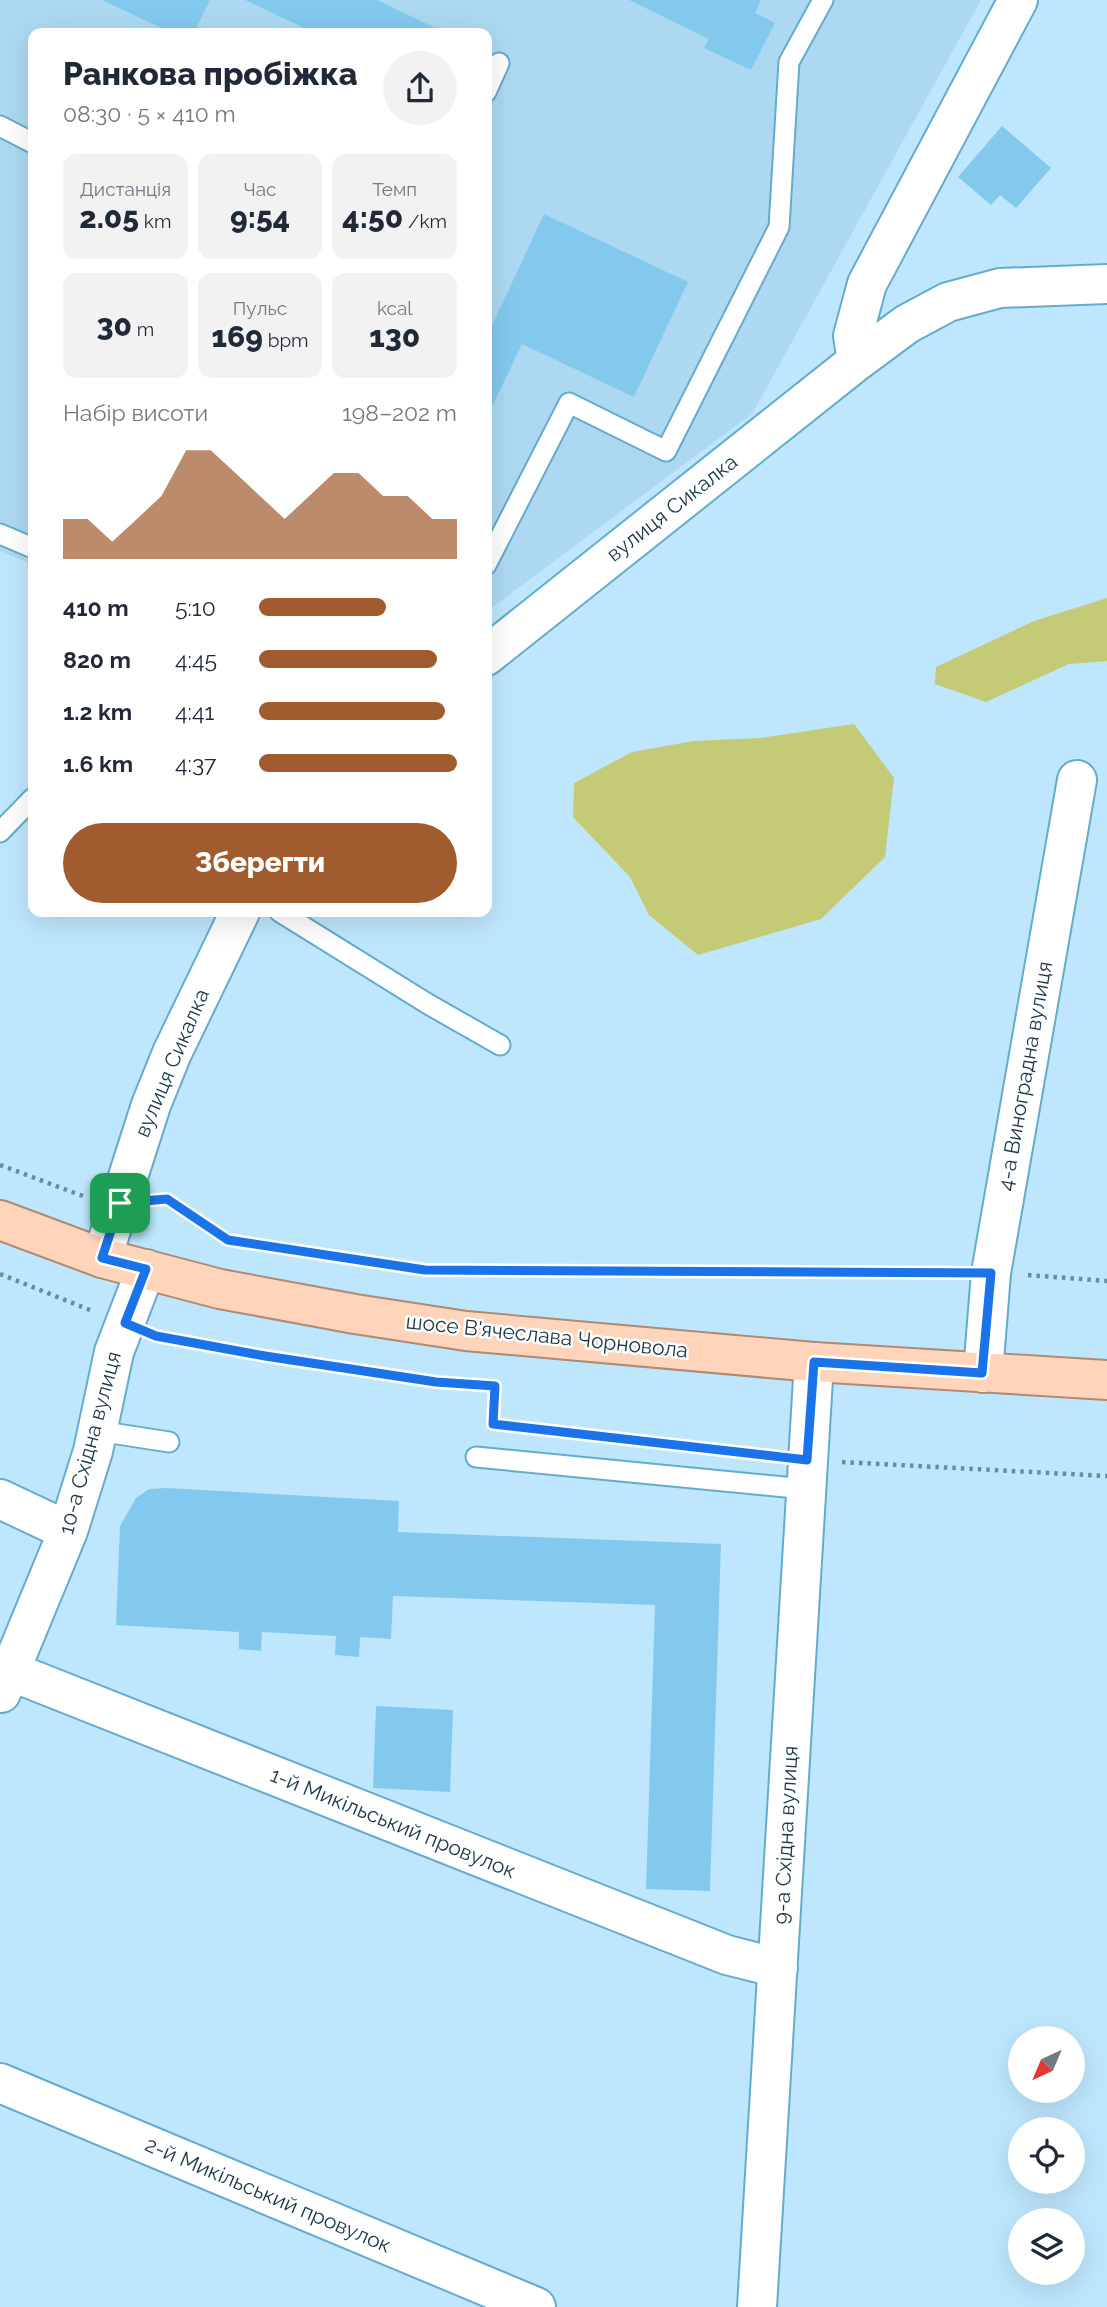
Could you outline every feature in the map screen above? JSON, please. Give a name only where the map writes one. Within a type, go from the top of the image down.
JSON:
[{"type":"main road","name":"шосе В'ячеслава Чорновола","points":[[0,1220],[102,1258],[220,1289],[466,1331],[814,1362],[1107,1380]]},
{"type":"street","points":[[857,361],[853,336],[867,284],[1018,0]]},
{"type":"street","name":"вулиця Сикалка","points":[[492,651],[907,324],[948,302],[1000,288],[1107,284]]},
{"type":"street","name":"4-а Виноградна вулиця","points":[[982,1373],[991,1273],[1077,780]]},
{"type":"street","name":"вулиця Сикалка","points":[[102,1258],[147,1116],[167,1066],[238,917]]},
{"type":"street","name":"10-а Східна вулиця","points":[[5,1683],[68,1531],[97,1431],[114,1352],[146,1269]]},
{"type":"street","name":"9-а Східна вулиця","points":[[757,2307],[814,1362]]},
{"type":"street","points":[[0,1499],[68,1531]]},
{"type":"street","name":"1-й Микільський провулок","points":[[5,1683],[727,1955],[778,1969]]},
{"type":"street","name":"2-й Микільський провулок","points":[[0,2083],[536,2307]]},
{"type":"lane","points":[[492,553],[569,403],[666,451],[779,227],[789,62],[823,0]]},
{"type":"lane","points":[[492,79],[499,63]]},
{"type":"lane","points":[[2,131],[28,141]]},
{"type":"lane","points":[[0,534],[28,546]]},
{"type":"lane","points":[[0,832],[28,803]]},
{"type":"lane","points":[[288,917],[428,1004],[500,1045]]},
{"type":"lane","points":[[97,1431],[169,1443]]},
{"type":"lane","points":[[476,1457],[806,1475]]},
{"type":"path","points":[[0,1165],[84,1196],[120,1203],[167,1199],[228,1240],[425,1270],[991,1273],[1107,1281]]},
{"type":"path","points":[[0,1274],[156,1336],[436,1382],[495,1386],[493,1424],[725,1451]]},
{"type":"path","points":[[806,1475],[1107,1476]]},
{"type":"shaded area","points":[[0,0],[981,0],[752,414],[492,607],[492,28],[28,28],[28,562],[0,551]]},
{"type":"green space","points":[[1107,598],[1107,661],[1069,664],[986,702],[935,684],[936,667],[1034,621]]},
{"type":"green space","points":[[854,724],[894,778],[885,857],[821,919],[698,955],[649,915],[630,877],[573,817],[574,783],[632,752],[694,741],[760,738]]},
{"type":"building","points":[[102,0],[210,0],[196,28],[161,28]]},
{"type":"building","points":[[245,0],[377,0],[436,28],[304,28]]},
{"type":"building","points":[[629,0],[761,0],[755,13],[775,23],[751,70],[704,48],[709,39]]},
{"type":"building","points":[[1002,126],[1051,168],[1016,208],[1000,195],[991,205],[958,177]]},
{"type":"building","points":[[544,214],[688,282],[634,397],[522,344],[492,406],[492,326]]},
{"type":"building","points":[[149,1489],[399,1501],[398,1532],[721,1544],[710,1891],[646,1889],[655,1605],[393,1596],[391,1639],[360,1637],[359,1657],[335,1655],[336,1636],[262,1632],[261,1651],[239,1649],[239,1632],[116,1625],[120,1526],[136,1498]]},
{"type":"building","points":[[376,1706],[453,1710],[450,1792],[373,1788]]},
{"type":"route","points":[[167,1199],[228,1240],[425,1270],[991,1273],[982,1373],[814,1362],[807,1460],[493,1424],[495,1386],[436,1382],[265,1356],[156,1336],[125,1323],[146,1269],[102,1258],[120,1203],[167,1199]]}]
